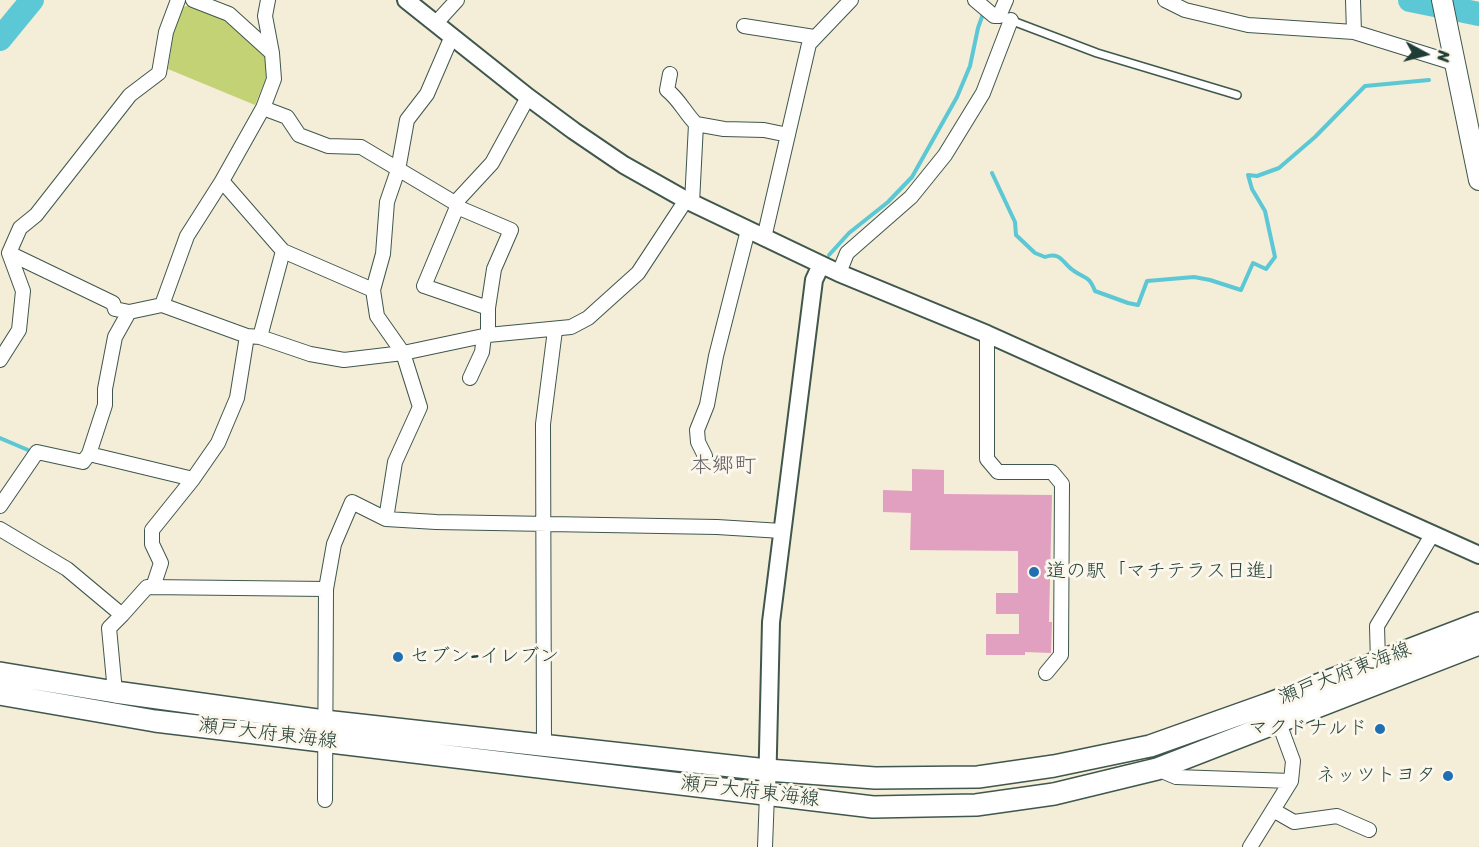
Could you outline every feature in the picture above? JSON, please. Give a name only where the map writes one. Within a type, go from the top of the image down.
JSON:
[{"type":"main road","points":[[1443,0],[1479,180]]},
{"type":"main road","name":"瀬戸大府東海線","points":[[0,694],[155,721],[544,745],[768,770],[875,778],[978,777],[1054,766],[1150,746],[1268,704],[1479,623]]},
{"type":"main road","name":"瀬戸大府東海線","points":[[0,673],[325,731],[767,794],[873,807],[976,805],[1054,794],[1157,768],[1279,723],[1479,644]]},
{"type":"street","points":[[0,360],[19,330],[23,291],[9,253],[20,228],[36,215],[130,95],[159,73],[166,32],[178,0]]},
{"type":"street","points":[[193,0],[229,14],[272,53]]},
{"type":"street","points":[[162,305],[187,236],[222,181],[263,108],[274,79],[265,16],[268,0]]},
{"type":"street","points":[[406,0],[528,98],[624,165],[689,202],[811,258],[821,265],[987,334],[1479,555]]},
{"type":"street","points":[[436,23],[457,0]]},
{"type":"street","points":[[764,238],[809,44],[851,0]]},
{"type":"street","points":[[839,273],[847,254],[911,197],[945,154],[983,93],[1006,0]]},
{"type":"street","points":[[1165,0],[1185,10],[1248,25],[1354,29],[1453,59]]},
{"type":"street","points":[[1353,0],[1354,29]]},
{"type":"street","points":[[976,2],[1001,18]]},
{"type":"street","points":[[744,26],[814,38]]},
{"type":"street","points":[[386,519],[395,462],[420,407],[403,353],[377,316],[373,290],[383,254],[387,202],[398,170],[407,120],[427,94],[452,36]]},
{"type":"street","points":[[670,74],[667,90],[696,124],[724,129],[764,130],[788,135]]},
{"type":"street","points":[[488,308],[424,286],[456,205],[492,163],[528,98]]},
{"type":"street","points":[[263,108],[286,117],[299,135],[328,146],[361,147],[456,205],[511,230],[494,269],[486,336],[482,352],[470,378]]},
{"type":"street","points":[[9,253],[114,303],[115,309],[129,312],[162,305],[310,354],[344,360],[403,353],[486,336],[571,327],[588,318],[638,273],[689,202],[696,124]]},
{"type":"street","points":[[222,181],[283,251],[373,290]]},
{"type":"street","points":[[705,456],[698,442],[697,430],[707,405],[716,356],[748,230]]},
{"type":"street","points":[[153,587],[161,563],[152,544],[152,530],[193,480],[218,443],[237,398],[254,336],[283,251]]},
{"type":"street","points":[[765,847],[771,622],[814,280],[821,265]]},
{"type":"street","points":[[0,506],[37,452],[83,462],[89,454],[105,405],[105,389],[115,337],[129,312]]},
{"type":"street","points":[[544,745],[543,424],[555,330]]},
{"type":"street","points":[[987,334],[987,459],[998,472],[1052,472],[1062,484],[1061,655],[1046,673]]},
{"type":"street","points":[[89,454],[193,480]]},
{"type":"street","points":[[325,800],[326,590],[334,544],[352,502],[386,519],[782,531]]},
{"type":"street","points":[[0,529],[67,569],[122,615]]},
{"type":"street","points":[[1378,662],[1377,626],[1432,535]]},
{"type":"street","points":[[115,692],[109,628],[147,587],[326,590]]},
{"type":"street","points":[[1250,847],[1291,781],[1293,761],[1279,723]]},
{"type":"street","points":[[1157,768],[1176,777],[1291,781]]},
{"type":"street","points":[[1273,810],[1294,822],[1337,816],[1369,830]]},
{"type":"lane","points":[[1001,18],[1097,53],[1237,95]]},
{"type":"green space","points":[[190,5],[225,20],[265,54],[266,78],[255,105],[168,69],[173,35],[183,7]]},
{"type":"building","name":"道の駅「マチテラス日進」","points":[[912,469],[944,470],[944,494],[1052,495],[1049,622],[1052,622],[1051,653],[986,655],[986,634],[1019,634],[1019,614],[996,614],[996,593],[1018,593],[1018,551],[910,550],[911,513],[883,512],[883,490],[912,491]]},
{"type":"waterway","points":[[0,39],[32,0]]},
{"type":"waterway","points":[[1410,0],[1479,14]]},
{"type":"waterway","points":[[829,255],[849,233],[888,202],[912,177],[957,97],[970,66],[984,11]]},
{"type":"waterway","points":[[992,173],[1015,222],[1016,235],[1035,253],[1045,257],[1058,257],[1089,280],[1095,291],[1138,305],[1147,281],[1194,277],[1241,290],[1253,263],[1266,269],[1275,257],[1265,211],[1252,189],[1248,175],[1257,176],[1279,168],[1315,137],[1365,86],[1429,80]]},
{"type":"waterway","points":[[0,438],[28,450]]},
{"type":"place","name":"道の駅「マチテラス日進」","points":[[1034,572]]},
{"type":"place","name":"セブン-イレブン","points":[[398,657]]},
{"type":"place","name":"マクドナルド","points":[[1380,729]]},
{"type":"place","name":"ネッツトヨタ","points":[[1448,776]]},
{"type":"district","name":"本郷町","points":[[723,466]]}]
